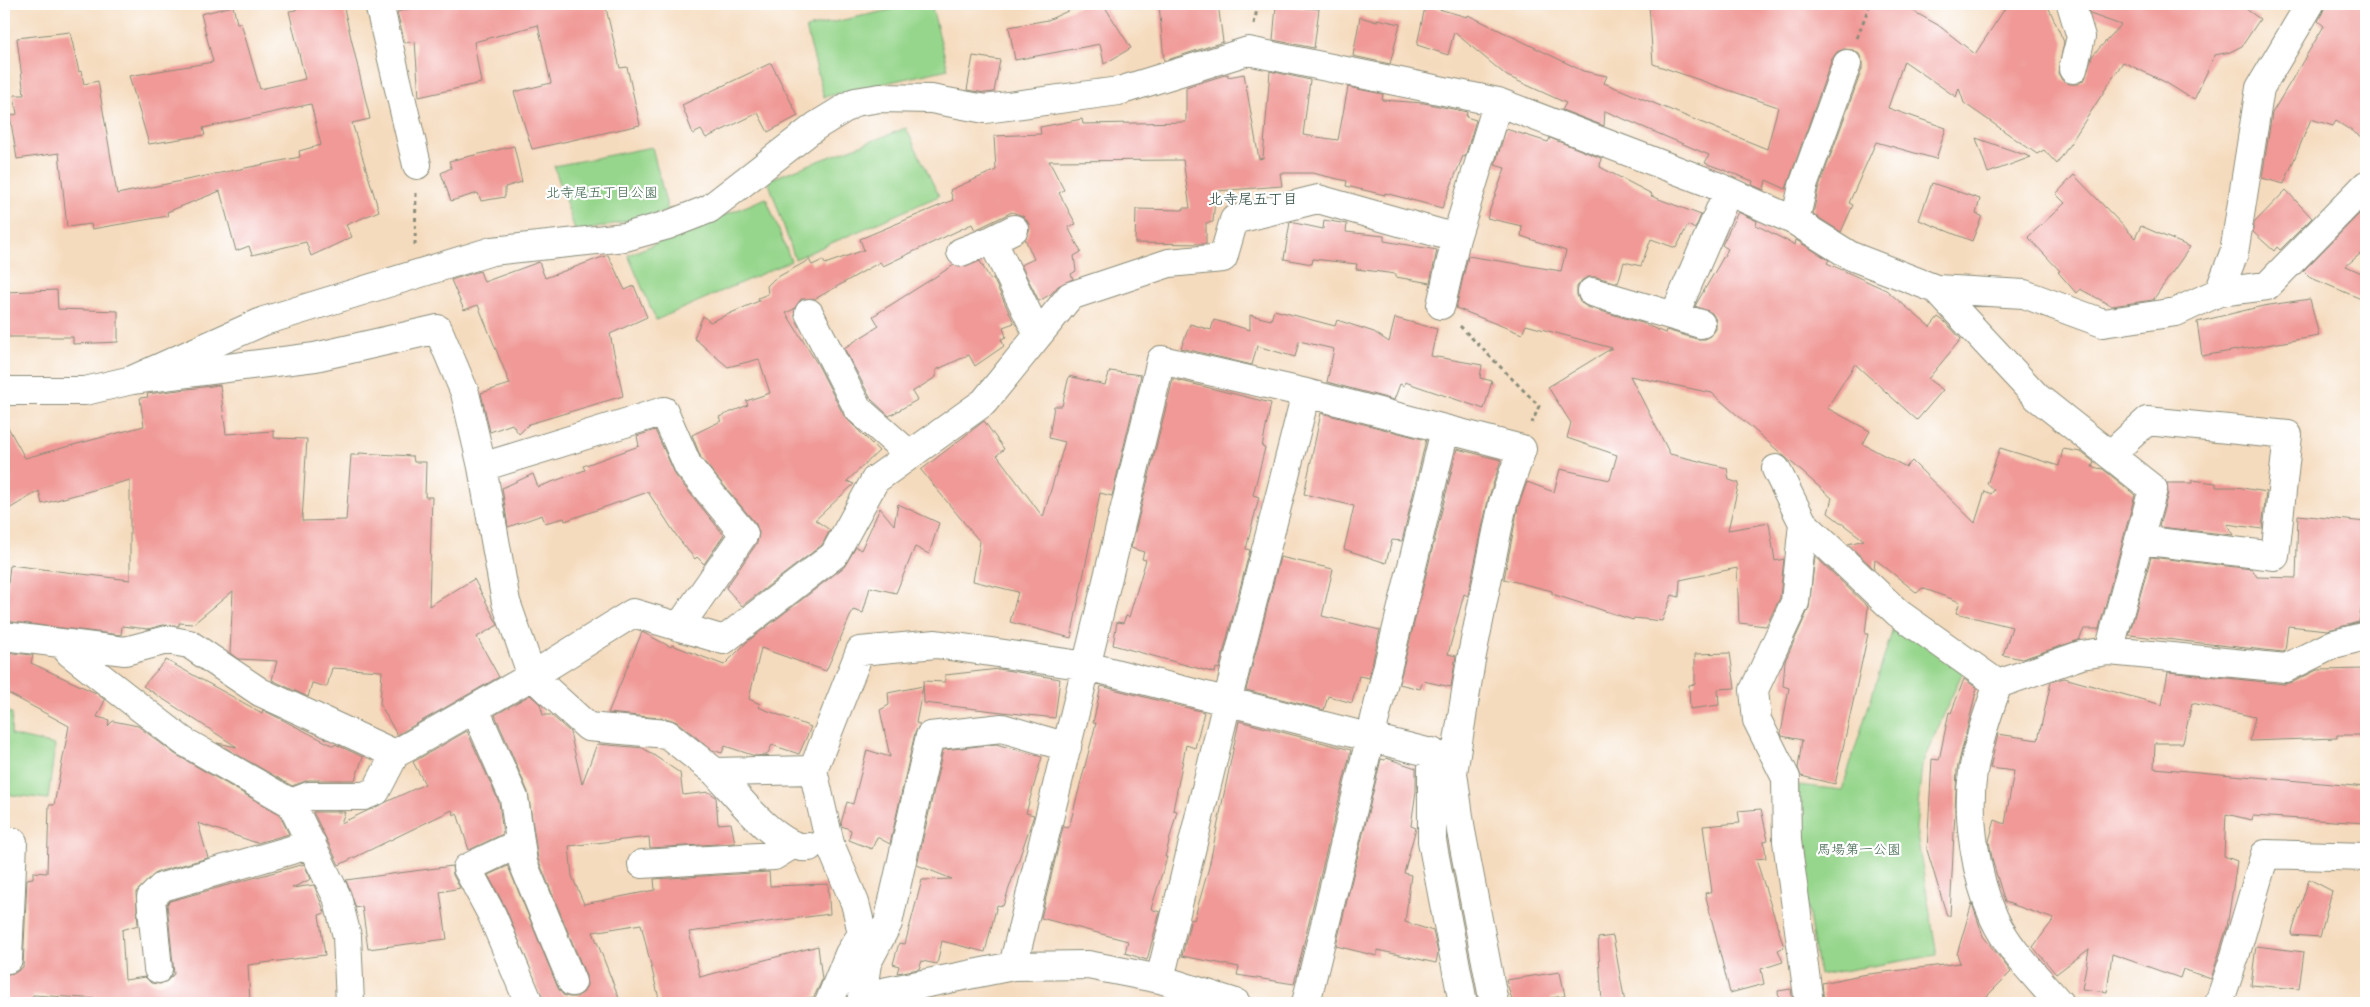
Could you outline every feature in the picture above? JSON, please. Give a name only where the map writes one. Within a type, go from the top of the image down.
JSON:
[{"type":"street","points":[[379,4],[417,165]]},
{"type":"street","points":[[2071,4],[2081,37],[2073,68]]},
{"type":"street","points":[[2218,292],[2234,253],[2260,88],[2310,4]]},
{"type":"street","points":[[132,380],[264,321],[492,251],[624,237],[668,225],[709,209],[816,126],[854,102],[880,98],[931,99],[985,109],[1119,91],[1248,51],[1498,102],[1728,191],[1796,221],[1851,256],[1936,289],[2024,294],[2103,323],[2176,312],[2218,292],[2267,286],[2366,185]]},
{"type":"street","points":[[1796,221],[1803,186],[1848,64]]},
{"type":"street","points":[[1441,305],[1456,238],[1498,102]]},
{"type":"street","points":[[1674,316],[1728,191]]},
{"type":"street","points":[[291,803],[309,796],[364,796],[376,791],[395,754],[532,676],[633,613],[724,640],[834,555],[875,480],[984,402],[1070,296],[1169,263],[1224,258],[1234,220],[1318,199],[1456,238]]},
{"type":"street","points":[[962,252],[1003,234],[1038,335]]},
{"type":"street","points":[[1936,289],[2036,397],[2153,489],[2109,651]]},
{"type":"street","points":[[1592,292],[1701,324]]},
{"type":"street","points":[[809,313],[858,409],[910,455]]},
{"type":"street","points":[[4,391],[85,391],[132,380],[315,357],[438,329],[465,393],[482,467],[506,602],[532,676],[588,727],[667,734],[716,772],[759,820],[792,845],[804,848],[830,844]]},
{"type":"street","points":[[1012,966],[1161,360],[1306,394],[1522,449],[1503,503],[1471,660],[1443,756],[1432,841],[1462,1003]]},
{"type":"street","points":[[1160,979],[1227,702],[1306,394]]},
{"type":"street","points":[[482,467],[664,411],[688,466],[744,534],[679,627]]},
{"type":"street","points":[[2110,455],[2147,421],[2288,435],[2275,556],[2138,540]]},
{"type":"street","points":[[1306,1003],[1445,430]]},
{"type":"street","points":[[1776,469],[1803,523],[1898,613],[1998,684]]},
{"type":"street","points":[[1803,523],[1795,602],[1754,690],[1756,720],[1786,778],[1787,841],[1809,1003]]},
{"type":"street","points":[[4,636],[125,651],[167,640],[188,644],[260,692],[395,754]]},
{"type":"street","points":[[1998,684],[2081,655],[2109,651],[2286,668],[2334,644],[2366,636]]},
{"type":"street","points":[[61,643],[70,653],[183,741],[291,803],[337,897],[347,936],[350,1003]]},
{"type":"street","points":[[1236,1003],[1160,979],[1088,965],[1012,966],[862,999],[867,963],[862,934],[855,903],[830,844],[813,770],[860,651],[936,644],[1087,666],[1443,756],[1453,773],[1461,831],[1494,1003]]},
{"type":"street","points":[[1998,684],[1980,738],[1973,774],[1972,818],[1977,864],[1994,919],[2011,944],[2059,1003]]},
{"type":"street","points":[[474,709],[514,798],[523,863],[572,982]]},
{"type":"street","points":[[867,963],[888,923],[930,736],[1002,728],[1067,747]]},
{"type":"street","points":[[716,772],[813,770]]},
{"type":"street","points":[[4,841],[13,842],[8,960]]},
{"type":"street","points":[[520,843],[467,868],[492,915],[529,1003]]},
{"type":"street","points":[[158,969],[151,898],[162,887],[312,844]]},
{"type":"street","points":[[642,864],[774,856],[792,845]]},
{"type":"street","points":[[2219,1003],[2265,854],[2366,857]]},
{"type":"street","points":[[829,1003],[849,954],[862,934]]},
{"type":"path","points":[[1848,64],[1870,4]]},
{"type":"path","points":[[417,165],[414,245],[424,272]]},
{"type":"path","points":[[1441,305],[1539,406],[1522,449]]},
{"type":"green space","points":[[918,4],[931,4],[948,69],[824,97],[806,28]]},
{"type":"green space","points":[[906,128],[939,196],[795,259],[768,180]]},
{"type":"green space","name":"北寺尾五丁目公園","points":[[652,147],[668,211],[576,233],[554,166]]},
{"type":"green space","points":[[766,198],[791,261],[656,320],[628,255]]},
{"type":"green space","name":"馬場第一公園","points":[[1898,613],[1967,662],[1922,764],[1916,829],[1937,955],[1819,975],[1794,826],[1798,785],[1842,790]]},
{"type":"green space","points":[[4,712],[12,713],[11,735],[55,745],[48,799],[4,794]]},
{"type":"building","points":[[295,4],[343,4],[370,119],[352,123],[379,211],[346,225],[352,237],[311,256],[306,242],[252,255],[249,246],[236,251],[220,191],[167,212],[168,216],[92,229],[91,224],[67,227],[59,153],[17,159],[10,116],[17,114],[14,95],[24,95],[17,38],[70,32],[79,72],[81,71],[84,84],[98,81],[117,194],[300,157],[299,151],[321,145],[311,104],[203,128],[205,135],[149,144],[129,76],[213,62],[201,14],[233,6],[237,23],[241,23],[260,89],[305,79],[289,11],[296,10]]},
{"type":"building","points":[[428,4],[605,4],[620,68],[627,67],[640,125],[532,149],[514,92],[551,83],[538,25],[474,42],[481,83],[419,97],[415,41],[405,43],[397,12]]},
{"type":"building","points":[[1083,4],[1103,4],[1131,48],[1104,64],[1100,44],[1015,60],[1009,27],[1048,20]]},
{"type":"building","points":[[1159,4],[1218,4],[1223,42],[1164,61]]},
{"type":"building","points":[[1421,4],[1467,17],[1468,15],[1583,71],[1607,76],[1604,83],[1767,149],[1778,107],[1653,64],[1649,4],[1900,4],[1938,25],[1975,54],[2008,4],[2047,4],[2064,42],[2058,73],[2062,80],[2070,84],[2078,84],[2085,79],[2092,56],[2121,25],[2090,14],[2087,4],[2239,4],[2260,19],[2242,46],[2230,52],[2215,55],[2194,100],[2165,82],[2123,62],[2057,164],[2044,150],[2037,154],[1964,103],[1959,88],[1956,97],[1904,61],[1888,108],[1946,128],[1936,159],[1876,142],[1849,203],[1853,205],[1841,232],[1813,214],[1818,190],[1862,69],[1862,61],[1859,54],[1853,50],[1844,49],[1837,52],[1832,59],[1786,189],[1766,180],[1764,190],[1752,185],[1753,181],[1705,163],[1709,155],[1605,111],[1604,126],[1562,110],[1566,103],[1507,76],[1454,32],[1448,55],[1417,45],[1425,7]]},
{"type":"building","points":[[2327,4],[2366,4],[2366,140],[2336,121],[2333,126],[2311,119],[2284,184],[2262,178],[2272,113],[2324,26],[2318,21]]},
{"type":"building","points":[[1276,6],[1319,9],[1314,48],[1273,40]]},
{"type":"building","points":[[1360,17],[1377,22],[1377,19],[1400,24],[1390,64],[1353,56]]},
{"type":"building","points":[[973,56],[1000,60],[994,92],[985,93],[967,90]]},
{"type":"building","points":[[771,63],[798,116],[768,132],[758,113],[706,138],[701,130],[693,134],[682,105]]},
{"type":"building","points":[[1270,71],[1310,80],[1303,135],[1338,140],[1348,87],[1383,94],[1382,100],[1424,103],[1467,112],[1466,117],[1476,120],[1465,157],[1463,156],[1442,208],[1385,193],[1385,195],[1346,186],[1347,181],[1312,173],[1280,173],[1282,186],[1217,191],[1218,199],[1215,200],[1213,222],[1206,223],[1206,244],[1135,243],[1136,209],[1183,210],[1183,208],[1190,208],[1183,160],[1049,161],[1064,190],[1059,193],[1076,224],[1068,227],[1081,252],[1074,256],[1076,271],[1071,274],[1073,279],[1058,286],[1051,294],[1039,301],[1021,265],[1034,259],[1025,239],[1030,229],[1028,222],[1023,216],[1012,212],[975,230],[972,224],[883,266],[880,262],[815,299],[801,299],[794,309],[786,313],[818,365],[844,416],[879,451],[847,481],[854,484],[815,520],[830,530],[822,545],[742,606],[726,588],[757,543],[759,533],[756,524],[701,458],[692,435],[721,421],[719,417],[748,405],[746,401],[770,393],[759,359],[728,367],[694,338],[703,316],[710,322],[759,301],[758,298],[768,294],[767,286],[774,279],[809,260],[812,265],[823,260],[825,264],[864,250],[860,239],[953,200],[950,190],[996,170],[994,136],[1041,134],[1040,127],[1082,119],[1083,124],[1186,122],[1186,87],[1228,74],[1228,77],[1244,74],[1259,159],[1263,158]]},
{"type":"building","points":[[1506,129],[1548,142],[1550,138],[1601,158],[1600,167],[1652,194],[1651,196],[1701,215],[1695,229],[1688,225],[1676,248],[1651,239],[1641,266],[1624,262],[1618,283],[1596,277],[1588,277],[1582,280],[1577,287],[1577,295],[1580,302],[1587,307],[1642,323],[1665,333],[1666,330],[1697,339],[1705,339],[1711,336],[1716,329],[1716,320],[1712,313],[1695,306],[1728,249],[1722,245],[1738,212],[1757,221],[1756,225],[1795,245],[1796,240],[1829,260],[1827,263],[1886,290],[1930,327],[1938,317],[1945,322],[1961,339],[1928,379],[1943,390],[1917,420],[1855,364],[1827,408],[1870,431],[1863,444],[1906,467],[1912,461],[1975,523],[1985,491],[1991,494],[1994,490],[1987,484],[2000,448],[2059,466],[2063,449],[2081,452],[2094,462],[2092,467],[2103,469],[2135,495],[2099,629],[2084,629],[2079,640],[2022,659],[2003,655],[2012,627],[1956,613],[1960,602],[1922,588],[1917,593],[1875,559],[1874,569],[1848,544],[1864,540],[1828,513],[1832,498],[1712,393],[1630,376],[1670,454],[1727,468],[1729,480],[1739,483],[1728,530],[1769,523],[1775,561],[1784,559],[1780,598],[1766,626],[1739,623],[1737,568],[1680,580],[1679,597],[1672,595],[1662,621],[1634,618],[1633,620],[1552,594],[1552,591],[1504,579],[1518,507],[1527,482],[1554,492],[1560,469],[1610,480],[1617,455],[1567,438],[1571,423],[1548,387],[1612,348],[1526,325],[1522,334],[1456,308],[1468,256],[1561,271],[1566,251],[1521,236],[1522,226],[1487,218],[1505,168],[1495,165]]},
{"type":"building","points":[[1976,138],[2031,157],[1988,173]]},
{"type":"building","points":[[514,146],[522,182],[505,187],[505,197],[481,201],[478,193],[451,201],[441,173],[451,168],[449,161]]},
{"type":"building","points":[[2074,175],[2135,238],[2141,226],[2190,247],[2153,300],[2112,306],[2080,289],[2076,293],[2058,272],[2060,271],[2028,237],[2065,203],[2056,194]]},
{"type":"building","points":[[1932,183],[1980,199],[1976,214],[1982,216],[1972,241],[1919,220]]},
{"type":"building","points":[[2286,190],[2312,218],[2280,250],[2277,247],[2274,251],[2253,232],[2254,223]]},
{"type":"building","points":[[2366,207],[2366,249],[2346,266],[2366,275],[2366,301],[2309,277],[2303,271]]},
{"type":"building","points":[[1324,220],[1347,224],[1346,232],[1384,236],[1384,241],[1437,250],[1430,283],[1396,277],[1396,274],[1356,269],[1357,264],[1313,259],[1312,264],[1284,259],[1290,222],[1323,229]]},
{"type":"building","points":[[608,255],[625,290],[634,286],[647,317],[610,334],[623,396],[529,424],[519,434],[512,424],[490,432],[481,393],[510,384],[478,305],[464,310],[451,280],[480,271],[484,282],[539,262],[545,278]]},
{"type":"building","points":[[980,261],[990,279],[993,278],[1014,323],[1003,327],[1006,337],[1001,339],[1004,346],[975,366],[969,355],[936,370],[936,377],[912,392],[917,400],[889,416],[871,399],[844,348],[879,326],[873,316],[954,265],[966,267]]},
{"type":"building","points":[[57,290],[58,309],[118,311],[118,342],[73,344],[73,337],[4,337],[4,292]]},
{"type":"building","points":[[2310,299],[2319,336],[2202,356],[2197,322],[2263,306]]},
{"type":"building","points":[[1274,310],[1335,326],[1337,320],[1374,332],[1389,342],[1395,318],[1437,329],[1431,356],[1482,365],[1480,378],[1492,381],[1484,409],[1405,382],[1404,386],[1400,384],[1394,400],[1327,382],[1334,349],[1299,341],[1295,357],[1257,346],[1252,365],[1181,348],[1190,324],[1211,330],[1214,320],[1250,330],[1250,315],[1271,320]]},
{"type":"building","points":[[1110,371],[1141,375],[1112,496],[1100,493],[1071,638],[1010,622],[1018,592],[973,581],[980,542],[921,470],[984,421],[1004,449],[997,455],[1043,517],[1065,442],[1049,438],[1054,406],[1062,406],[1069,376],[1105,385]]},
{"type":"building","points":[[1173,379],[1271,403],[1262,447],[1265,448],[1253,495],[1259,497],[1246,549],[1250,550],[1219,669],[1216,668],[1215,673],[1113,645],[1117,622],[1123,623],[1126,616],[1129,617],[1146,560],[1142,559],[1144,552],[1131,548]]},
{"type":"building","points":[[220,385],[226,434],[274,431],[274,438],[307,439],[302,521],[346,520],[351,455],[359,455],[359,453],[413,456],[414,462],[426,462],[425,497],[432,497],[429,606],[474,579],[498,625],[477,637],[499,677],[397,735],[380,704],[382,671],[332,668],[327,687],[312,683],[308,697],[272,680],[277,661],[238,659],[230,653],[233,591],[193,624],[179,623],[179,626],[163,625],[148,629],[122,626],[121,635],[4,621],[10,565],[130,580],[130,480],[42,504],[39,491],[4,512],[4,420],[25,458],[144,426],[140,398],[148,397],[147,394]]},
{"type":"building","points":[[1321,413],[1426,440],[1402,541],[1392,540],[1386,563],[1344,549],[1354,506],[1304,494]]},
{"type":"building","points":[[655,430],[676,476],[724,535],[704,564],[697,557],[695,559],[678,538],[648,492],[565,521],[564,518],[545,523],[542,515],[508,527],[502,488],[533,474],[538,487],[585,470],[583,466],[639,446],[637,436]]},
{"type":"building","points":[[1457,449],[1501,460],[1488,500],[1468,596],[1464,594],[1448,654],[1456,656],[1451,687],[1423,681],[1420,689],[1399,684]]},
{"type":"building","points":[[2192,480],[2216,483],[2216,487],[2237,487],[2266,492],[2262,529],[2227,524],[2233,535],[2159,527],[2168,493],[2167,483],[2192,483]]},
{"type":"building","points":[[898,504],[939,523],[929,554],[915,547],[896,593],[870,587],[863,613],[853,610],[826,671],[761,648],[749,699],[760,704],[758,707],[811,727],[799,754],[772,745],[767,755],[755,756],[725,746],[722,753],[712,750],[677,722],[669,719],[608,713],[642,632],[671,647],[672,645],[724,665],[748,641],[844,567],[856,547],[861,550],[880,508],[894,525]]},
{"type":"building","points":[[2298,515],[2366,522],[2366,580],[2359,622],[2328,630],[2288,626],[2285,651],[2283,652],[2129,635],[2151,557],[2252,569],[2257,577],[2296,578]]},
{"type":"building","points":[[1815,556],[1868,607],[1865,634],[1868,634],[1835,784],[1801,776],[1798,768],[1802,740],[1782,736],[1781,733],[1789,688],[1783,686],[1785,661],[1809,608]]},
{"type":"building","points":[[1280,557],[1333,569],[1322,616],[1380,630],[1369,678],[1359,676],[1352,703],[1328,696],[1324,710],[1246,690]]},
{"type":"building","points":[[4,652],[33,655],[31,663],[96,693],[105,700],[97,717],[109,720],[108,726],[113,721],[138,726],[175,754],[279,814],[289,834],[257,843],[198,823],[208,858],[157,872],[136,892],[138,925],[122,930],[125,980],[145,977],[151,983],[160,984],[167,981],[174,974],[167,904],[170,901],[304,864],[311,879],[292,888],[314,885],[325,913],[319,915],[325,955],[248,965],[250,1003],[100,1003],[100,999],[33,995],[33,1003],[4,1000],[4,979],[6,979],[6,974],[15,973],[23,967],[27,879],[33,878],[33,872],[47,873],[49,805],[54,805],[69,726],[4,691]]},
{"type":"building","points":[[1730,653],[1735,688],[1718,689],[1719,705],[1690,709],[1689,685],[1695,684],[1695,654]]},
{"type":"building","points":[[166,660],[262,713],[263,710],[334,746],[335,744],[363,757],[355,780],[309,780],[292,786],[217,743],[237,747],[143,686]]},
{"type":"building","points":[[999,669],[1060,679],[1055,718],[924,703],[923,681],[945,682],[945,675]]},
{"type":"building","points":[[2366,669],[2366,735],[2250,741],[2255,717],[2192,703],[2183,743],[2155,743],[2154,768],[2366,787],[2366,823],[2253,816],[2252,820],[2226,814],[2224,856],[2237,861],[2227,927],[2211,979],[2183,969],[2180,978],[2112,954],[2107,992],[2082,989],[2089,949],[2056,974],[2033,947],[2054,919],[2005,902],[1993,863],[1989,841],[1995,820],[2005,824],[2014,771],[1990,768],[1998,734],[2038,740],[2051,682],[2064,678],[2162,705],[2168,672],[2284,684],[2293,682],[2317,670]]},
{"type":"building","points":[[1964,679],[1977,688],[1957,770],[1950,916],[1947,916],[1927,850],[1932,759],[1939,760],[1949,712],[1951,713]]},
{"type":"building","points":[[923,686],[916,723],[920,724],[915,733],[890,844],[877,837],[872,849],[849,840],[851,830],[842,826],[841,823],[847,802],[853,804],[867,750],[890,757],[880,710],[889,705],[888,693]]},
{"type":"building","points":[[1101,686],[1204,712],[1195,748],[1186,745],[1173,810],[1177,811],[1165,857],[1167,857],[1151,909],[1160,912],[1147,960],[1125,953],[1128,941],[1041,918],[1063,827],[1069,828],[1096,723],[1093,723]]},
{"type":"building","points":[[530,695],[540,704],[543,715],[551,715],[570,732],[582,784],[597,744],[643,748],[680,773],[683,795],[709,792],[716,797],[718,824],[731,823],[735,843],[650,848],[649,837],[569,846],[572,876],[584,904],[655,890],[654,879],[769,872],[770,886],[828,884],[830,914],[689,932],[700,977],[818,946],[822,980],[814,997],[780,1003],[660,1003],[641,924],[593,932],[621,1003],[544,1003],[506,909],[488,875],[508,866],[558,988],[563,995],[569,997],[577,997],[584,992],[587,985],[586,976],[538,859],[528,792],[495,715]]},
{"type":"building","points":[[1239,721],[1351,750],[1294,984],[1237,975],[1239,967],[1182,956],[1191,919],[1194,920],[1209,867]]},
{"type":"building","points":[[467,731],[499,802],[503,834],[469,850],[457,813],[454,815],[452,810],[339,865],[313,812],[345,812],[341,823],[425,784],[413,762]]},
{"type":"building","points":[[996,744],[1042,757],[1026,813],[1034,815],[1003,906],[997,905],[985,952],[942,941],[937,964],[922,961],[919,969],[897,973],[899,966],[893,964],[899,943],[905,944],[922,880],[952,879],[917,865],[943,750]]},
{"type":"building","points":[[1386,758],[1416,768],[1416,791],[1411,826],[1416,828],[1404,873],[1411,875],[1405,922],[1433,931],[1438,953],[1436,963],[1377,950],[1377,956],[1336,946],[1381,759],[1385,760]]},
{"type":"building","points":[[1761,809],[1768,840],[1764,841],[1766,858],[1756,859],[1784,947],[1778,950],[1783,962],[1761,969],[1764,984],[1730,993],[1705,893],[1712,892],[1703,826],[1740,823],[1738,811]]},
{"type":"building","points":[[452,866],[453,875],[460,888],[440,892],[447,939],[368,949],[362,906],[356,908],[346,880]]},
{"type":"building","points":[[2309,879],[2332,891],[2320,937],[2291,935]]},
{"type":"building","points":[[1972,903],[1983,936],[2011,972],[1987,996],[1988,1003],[1824,1003],[1822,983],[1861,975],[1960,963],[1957,954]]},
{"type":"building","points":[[1613,936],[1625,1003],[1602,1003],[1598,938]]},
{"type":"building","points":[[2256,946],[2304,952],[2299,989],[2251,985]]},
{"type":"building","points":[[1560,972],[1565,996],[1550,998],[1551,1003],[1513,1003],[1506,980]]},
{"type":"building","points":[[1791,989],[1793,1003],[1779,1003],[1778,991]]},
{"type":"district","name":"北寺尾五丁目","points":[[1253,199]]}]
